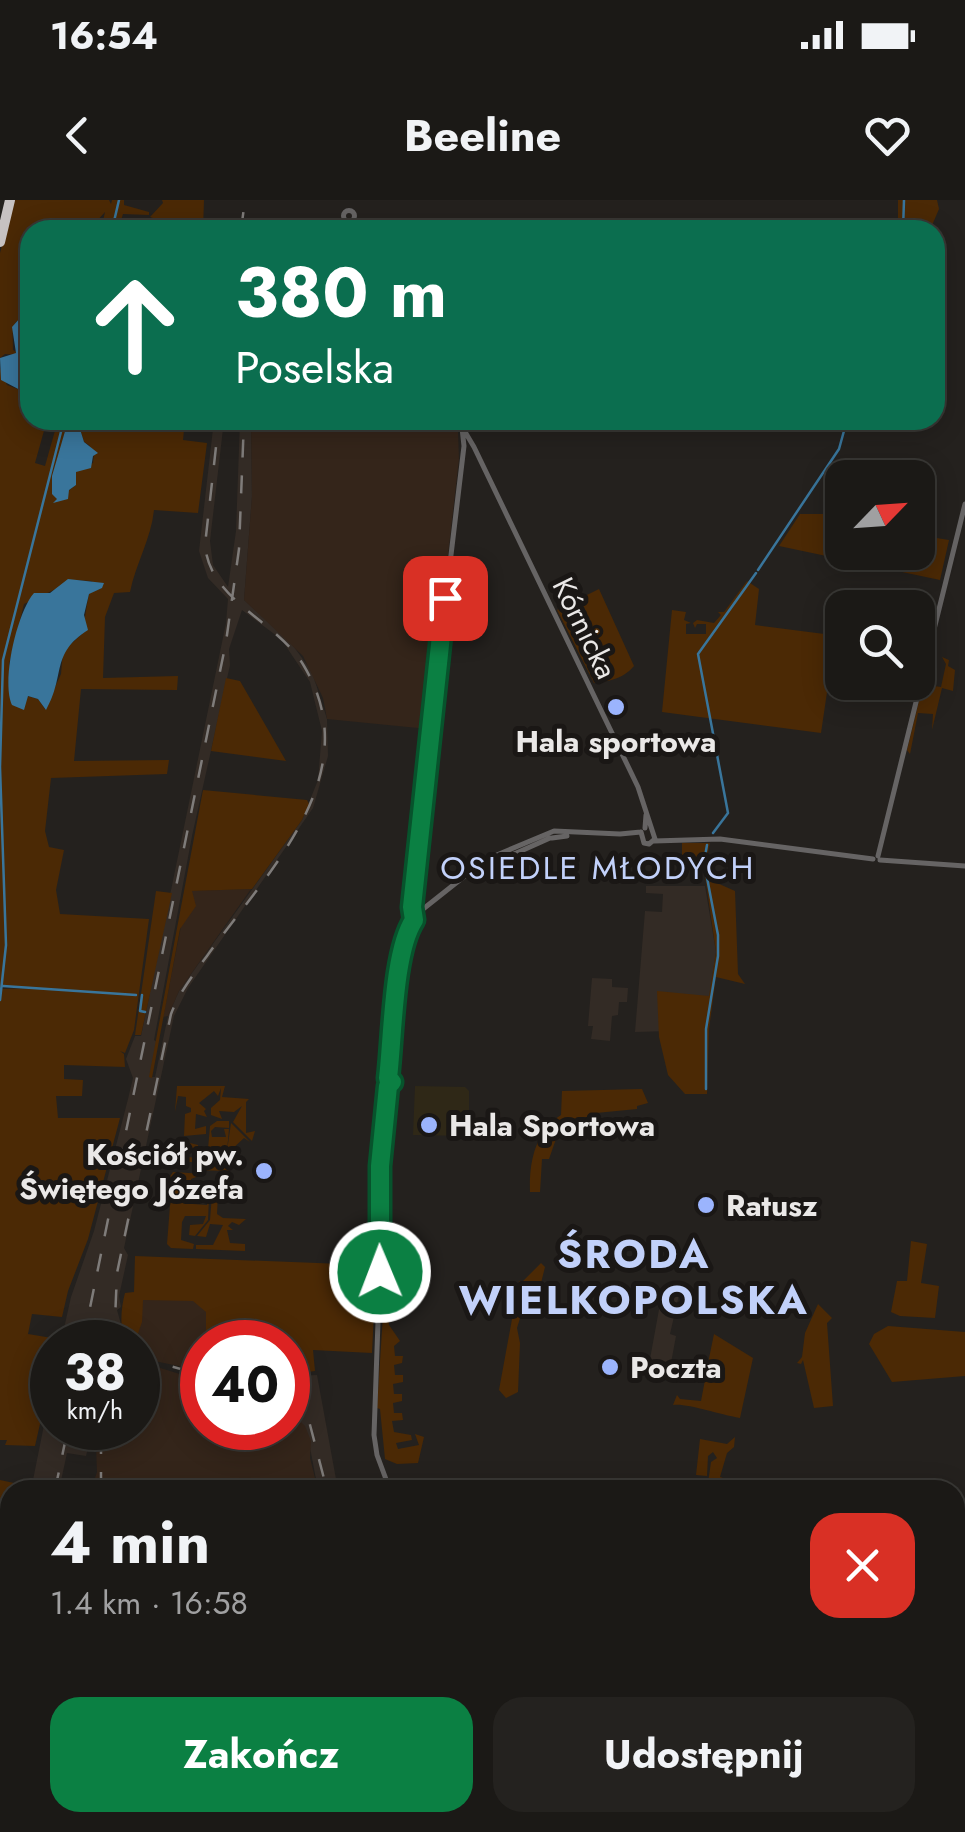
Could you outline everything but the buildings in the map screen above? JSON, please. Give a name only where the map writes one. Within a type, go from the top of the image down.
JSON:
[{"type":"highway","points":[[0,242],[10,200]]},
{"type":"street","name":"Kórnicka","points":[[463,430],[469,451],[480,464],[638,787],[648,834]]},
{"type":"street","points":[[386,1480],[376,1456],[374,1435],[380,1166],[460,466],[469,451]]},
{"type":"street","points":[[877,859],[965,504]]},
{"type":"street","points":[[411,921],[487,864],[555,835],[648,834],[965,866]]},
{"type":"street","points":[[411,921],[487,864]]},
{"type":"street","points":[[412,907],[421,912]]},
{"type":"shaded area","points":[[14,200],[109,200],[111,204],[112,200],[124,200],[124,205],[149,212],[123,214],[121,220],[103,220],[105,212],[98,220],[20,220],[20,319],[15,323],[13,350],[20,355],[5,354],[0,358],[0,253]]},
{"type":"shaded area","points":[[162,200],[204,200],[203,220],[150,217]]},
{"type":"shaded area","points":[[898,200],[937,200],[939,209],[934,220],[898,220]]},
{"type":"shaded area","points":[[0,368],[7,385],[20,390],[20,430],[44,430],[35,463],[45,466],[55,430],[66,430],[54,478],[57,499],[76,485],[75,472],[93,463],[94,454],[80,430],[184,430],[183,440],[207,443],[198,513],[154,510],[130,592],[114,593],[105,617],[103,678],[178,676],[177,690],[81,689],[74,761],[169,760],[167,774],[51,778],[45,831],[49,847],[64,850],[56,890],[60,914],[149,919],[134,1030],[125,1053],[120,1051],[125,1067],[64,1065],[64,1079],[83,1080],[82,1096],[56,1096],[58,1118],[120,1118],[88,1239],[62,1317],[32,1314],[30,1320],[30,1446],[5,1445],[7,1440],[0,1440],[0,989],[35,988],[0,986]],"holes":[[[75,580],[91,581],[102,588],[89,593],[82,634],[63,651],[61,674],[45,709],[38,699],[27,696],[23,709],[9,664],[24,604]]]},
{"type":"shaded area","points":[[213,430],[223,430],[210,541],[213,565],[228,587],[236,531],[240,430],[251,430],[252,496],[244,600],[289,640],[312,672],[327,719],[328,756],[313,808],[188,988],[174,1016],[124,1248],[128,1255],[119,1296],[121,1307],[117,1310],[120,1320],[66,1320],[94,1231],[133,1078],[126,1059],[135,1036],[141,1036],[228,599],[208,578],[199,551]],"holes":[[[242,610],[281,639],[310,682],[322,731],[318,780],[302,820],[179,991],[168,1016],[155,1077],[150,1077],[192,836],[230,665],[229,649]]]},
{"type":"shaded area","points":[[251,430],[458,430],[459,459],[428,729],[327,719],[323,698],[303,656],[244,600],[252,496]]},
{"type":"shaded area","points":[[800,514],[825,514],[825,556],[779,546]]},
{"type":"shaded area","points":[[935,538],[949,540],[940,580],[893,570],[935,570]]},
{"type":"shaded area","points":[[747,581],[759,589],[755,625],[825,634],[826,700],[821,733],[662,712],[672,610],[686,612],[684,620],[691,623],[686,624],[686,634],[706,634],[706,624],[697,624],[695,628],[693,623],[714,623],[721,615],[718,612],[724,612]]},
{"type":"shaded area","points":[[599,589],[634,666],[620,677],[594,683],[557,610]]},
{"type":"shaded area","points":[[942,657],[955,670],[953,691],[942,688],[932,730],[933,714],[918,713],[910,754],[907,750],[919,700],[935,700],[935,686],[941,687],[946,664]]},
{"type":"shaded area","points":[[226,678],[240,681],[286,761],[211,751]]},
{"type":"shaded area","points":[[203,790],[307,800],[309,804],[302,820],[252,889],[192,891],[196,906],[180,929],[152,1078],[149,1077]]},
{"type":"shaded area","points":[[682,843],[710,843],[708,879],[735,891],[738,974],[745,984],[716,977],[707,1094],[685,1094],[668,1075],[659,1037],[657,991],[709,996],[716,952],[703,862],[682,863]]},
{"type":"shaded area","points":[[646,886],[705,886],[716,952],[704,1030],[635,1032],[645,911],[662,912],[663,894],[646,893]]},
{"type":"shaded area","points":[[251,889],[179,991],[168,1016],[163,1017],[188,891]]},
{"type":"shaded area","points":[[156,891],[172,893],[141,1035],[135,1035]]},
{"type":"shaded area","points":[[592,978],[612,979],[612,987],[628,988],[627,1002],[619,1002],[618,1015],[612,1016],[610,1041],[591,1039],[593,1026],[588,1026]]},
{"type":"shaded area","points":[[177,1086],[225,1086],[222,1097],[249,1099],[246,1133],[255,1131],[252,1141],[233,1122],[242,1106],[234,1112],[219,1111],[222,1119],[211,1115],[211,1108],[220,1100],[221,1088],[218,1096],[214,1091],[199,1103],[206,1109],[207,1117],[196,1114],[195,1129],[206,1126],[206,1134],[184,1136],[185,1114],[191,1108],[186,1106],[186,1097],[178,1096],[175,1112]]},
{"type":"shaded area","points":[[415,1086],[465,1087],[469,1091],[469,1136],[413,1135]]},
{"type":"shaded area","points":[[642,1089],[648,1103],[637,1109],[596,1113],[563,1128],[565,1132],[556,1139],[549,1159],[542,1159],[540,1192],[530,1192],[535,1149],[545,1130],[561,1115],[562,1091]]},
{"type":"shaded area","points":[[217,1121],[229,1121],[229,1128],[215,1127],[211,1131],[212,1137],[226,1137],[224,1129],[229,1129],[227,1151],[231,1123],[250,1142],[244,1138],[230,1151],[236,1159],[228,1171],[192,1170],[192,1162],[182,1162],[182,1141],[198,1145],[187,1152],[187,1157],[226,1160],[224,1150],[208,1149],[210,1126]]},
{"type":"shaded area","points":[[173,1172],[204,1174],[191,1179],[193,1204],[207,1205],[209,1198],[208,1220],[195,1236],[189,1235],[190,1225],[203,1224],[206,1216],[185,1216],[182,1222],[181,1240],[194,1244],[193,1249],[171,1248],[167,1244],[172,1180],[169,1178]]},
{"type":"shaded area","points":[[206,1186],[229,1186],[229,1197],[218,1194],[217,1214],[246,1219],[239,1225],[232,1222],[228,1226],[233,1230],[227,1230],[230,1243],[245,1244],[245,1251],[196,1249],[196,1245],[213,1245],[223,1225],[210,1224],[206,1237],[197,1236],[210,1220],[212,1195],[206,1192]]},
{"type":"shaded area","points":[[911,1241],[927,1244],[921,1283],[939,1286],[935,1318],[891,1312],[897,1281],[907,1281]]},
{"type":"shaded area","points":[[135,1256],[368,1265],[376,1270],[372,1353],[313,1350],[315,1371],[310,1372],[310,1320],[206,1320],[206,1312],[193,1301],[143,1300],[142,1320],[122,1320],[125,1293],[134,1292]]},
{"type":"shaded area","points":[[541,1263],[545,1267],[541,1283],[537,1283],[537,1304],[553,1305],[553,1315],[521,1315],[517,1328],[518,1392],[506,1398],[499,1390],[519,1281],[532,1284],[523,1281]]},
{"type":"shaded area","points":[[385,1284],[389,1325],[400,1341],[394,1346],[395,1356],[403,1356],[402,1363],[394,1365],[395,1375],[403,1375],[403,1382],[393,1384],[394,1394],[402,1394],[402,1401],[393,1403],[394,1413],[402,1413],[403,1420],[392,1421],[394,1432],[411,1435],[412,1440],[396,1443],[398,1449],[419,1445],[415,1434],[424,1437],[418,1463],[397,1464],[385,1459],[377,1408]]},
{"type":"shaded area","points":[[665,1286],[681,1286],[670,1334],[676,1336],[671,1363],[650,1359],[660,1304],[649,1295],[663,1293]]},
{"type":"shaded area","points":[[125,1293],[232,1296],[232,1320],[180,1320],[180,1366],[160,1362],[160,1320],[122,1320]]},
{"type":"shaded area","points":[[818,1304],[832,1318],[827,1323],[833,1406],[814,1408],[803,1360],[797,1363]]},
{"type":"shaded area","points":[[888,1326],[965,1332],[965,1376],[892,1382],[869,1344],[874,1334]]},
{"type":"shaded area","points":[[714,1334],[753,1358],[740,1418],[673,1405],[677,1395],[680,1399],[701,1401],[705,1380],[690,1376],[697,1367],[707,1368]]},
{"type":"shaded area","points":[[160,1368],[180,1374],[180,1450],[310,1450],[310,1438],[316,1480],[94,1480],[96,1450],[160,1450]]},
{"type":"shaded area","points":[[310,1375],[317,1375],[336,1480],[316,1480],[310,1447]]},
{"type":"shaded area","points":[[735,1437],[720,1477],[729,1480],[708,1480],[711,1462],[717,1458],[713,1452],[708,1456],[707,1476],[696,1475],[700,1439],[727,1444]]},
{"type":"shaded area","points":[[39,1450],[87,1450],[86,1456],[67,1453],[61,1480],[33,1480]]},
{"type":"water","points":[[20,318],[20,390],[1,380],[0,358],[16,353],[12,327]]},
{"type":"water","points":[[65,430],[80,430],[84,442],[98,453],[93,456],[91,468],[76,472],[76,485],[69,490],[68,499],[53,503],[57,499],[52,494],[52,476]]},
{"type":"water","points":[[68,579],[104,583],[89,594],[84,615],[88,630],[63,657],[46,710],[38,699],[28,696],[24,710],[12,705],[8,680],[22,615],[34,593],[50,593]]},
{"type":"waterway","points":[[114,220],[119,200]]},
{"type":"waterway","points":[[903,220],[904,200]]},
{"type":"waterway","points":[[0,1000],[6,945],[0,767],[3,660],[61,430]]},
{"type":"waterway","points":[[758,570],[839,449],[844,430]]},
{"type":"waterway","points":[[713,833],[728,813],[698,654],[756,573]]},
{"type":"waterway","points":[[706,1089],[706,1029],[718,956],[718,935],[704,862],[707,845]]},
{"type":"waterway","points":[[3,986],[136,995]]},
{"type":"waterway","points":[[142,995],[140,1011],[145,1012]]},
{"type":"railway","points":[[242,220],[245,200]]},
{"type":"railway","points":[[115,1320],[117,1273],[171,1014],[187,984],[281,856],[302,820],[318,784],[325,745],[321,706],[304,666],[278,636],[231,596],[210,565],[205,545],[218,430]]},
{"type":"railway","points":[[87,1320],[226,642],[239,549],[244,430]]},
{"type":"railway","points":[[160,1363],[180,1369]]},
{"type":"railway","points":[[310,1425],[324,1480]]},
{"type":"railway","points":[[57,1480],[63,1450]]},
{"type":"railway","points":[[101,1450],[101,1480]]},
{"type":"place","name":"Hala sportowa","points":[[616,707]]},
{"type":"place","name":"Hala Sportowa","points":[[429,1125]]},
{"type":"place","name":"Kościół pw. Świętego Józefa","points":[[264,1171]]},
{"type":"place","name":"Ratusz","points":[[706,1205]]},
{"type":"place","name":"Poczta","points":[[610,1367]]},
{"type":"district","name":"OSIEDLE MŁODYCH","points":[[598,868]]},
{"type":"district","name":"ŚRODA WIELKOPOLSKA","points":[[634,1277]]},
{"type":"route","points":[[380,1272],[384,1262],[380,1258],[379,1179],[383,1122],[388,1086],[392,1082],[388,1078],[402,953],[414,920],[419,823],[445,598]]}]
